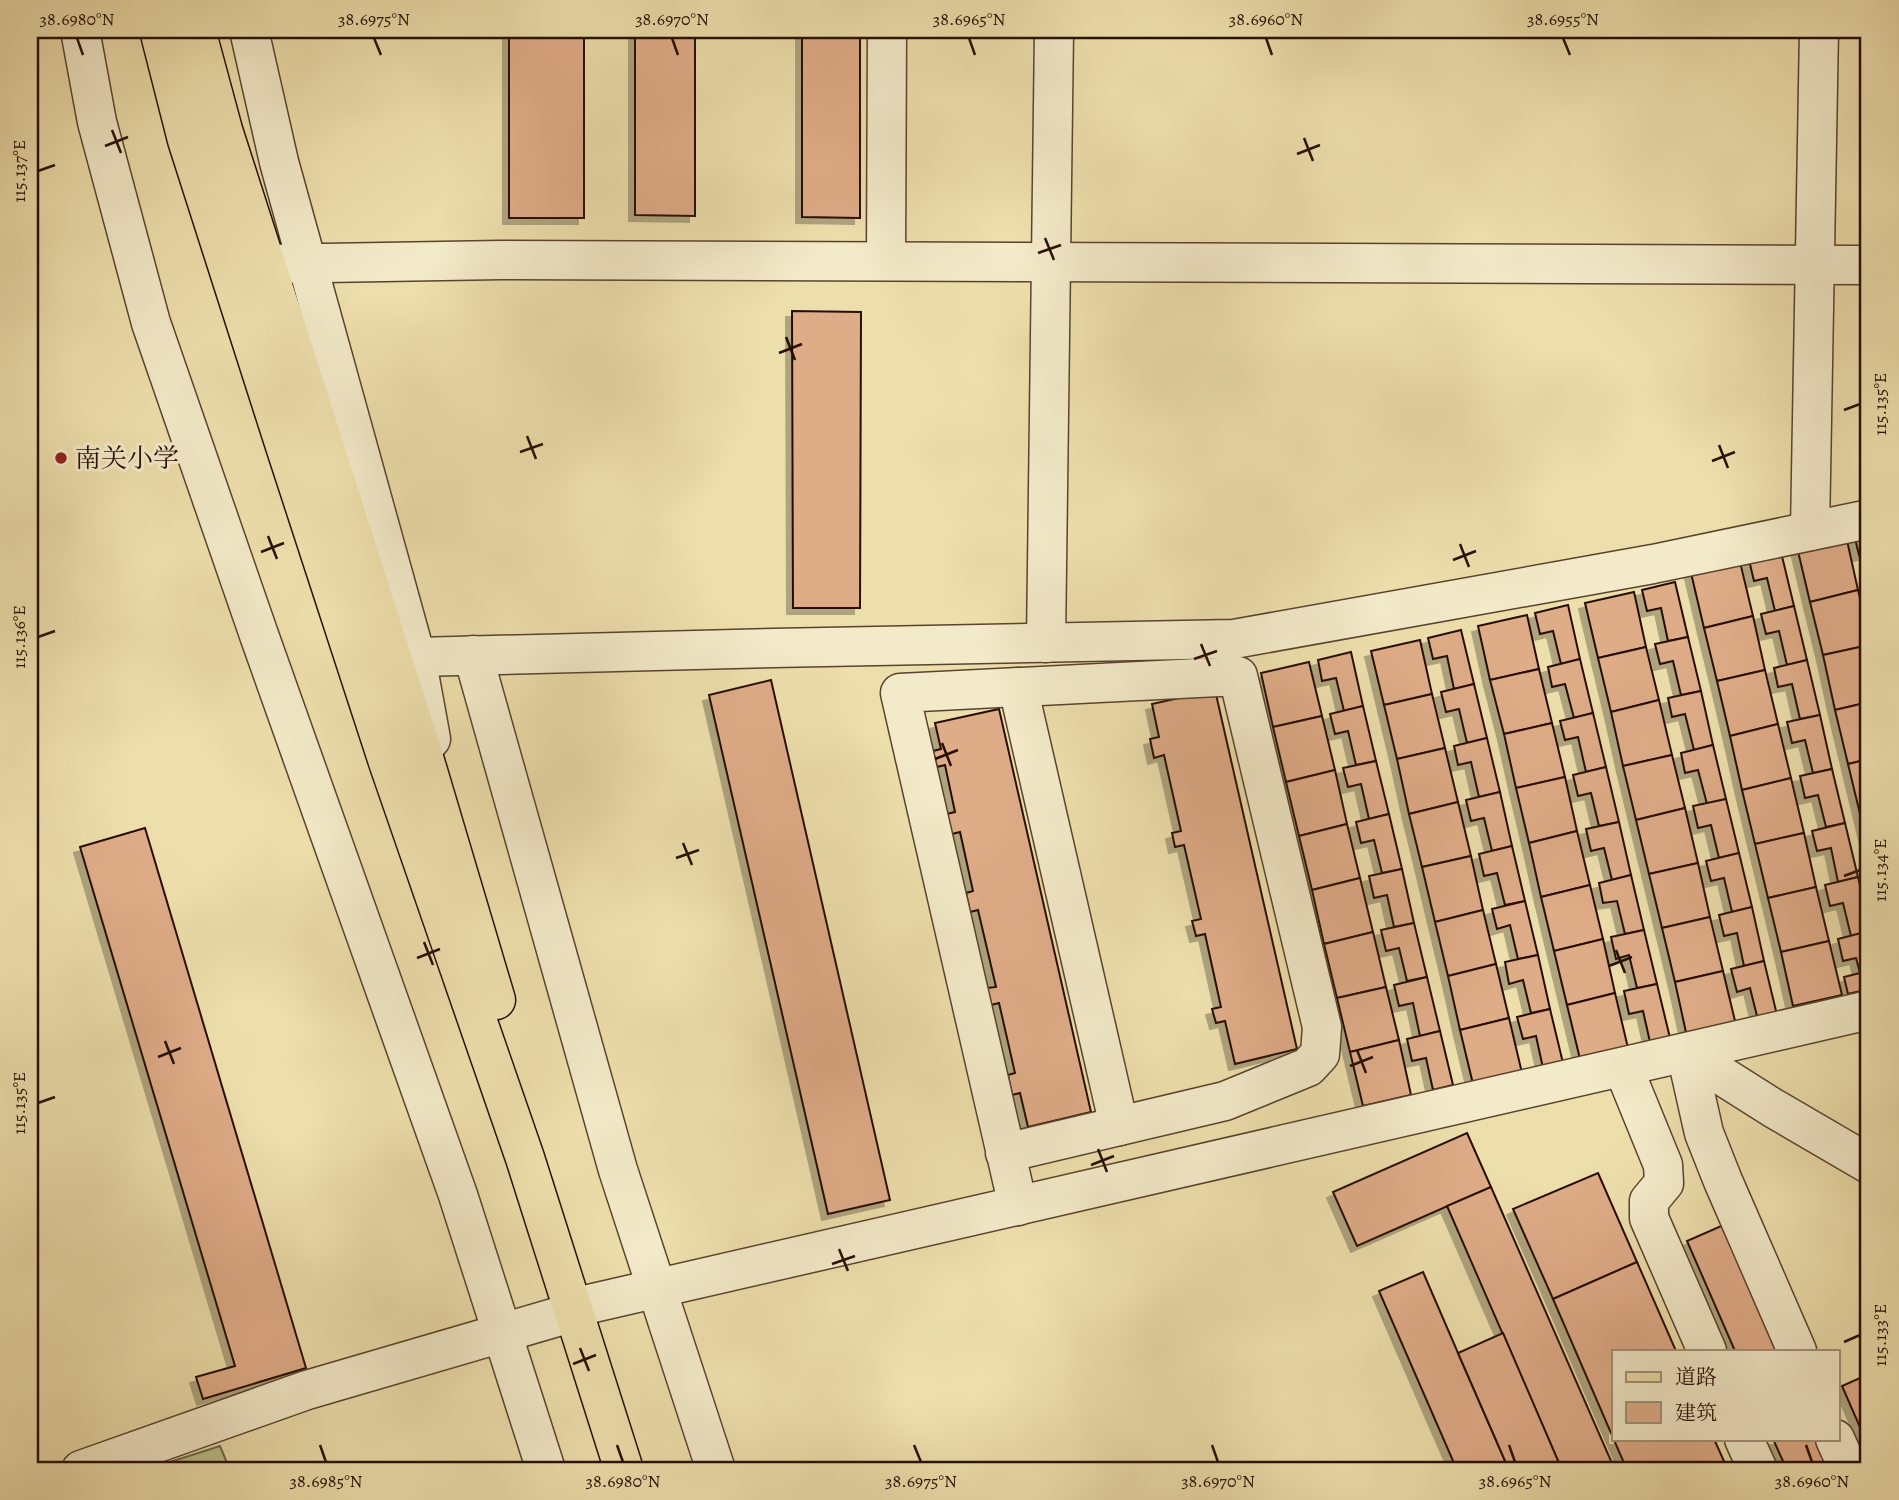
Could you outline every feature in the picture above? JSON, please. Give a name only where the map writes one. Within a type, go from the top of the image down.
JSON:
[{"type":"main road","points":[[159,30],[187,140],[388,762],[525,1158],[642,1470]]},
{"type":"main road","points":[[196,30],[223,130],[452,851],[541,1153],[624,1470]]},
{"type":"street","points":[[80,30],[97,122],[151,323],[258,635],[458,1195],[547,1470]]},
{"type":"street","points":[[249,30],[279,162],[416,657],[452,851]]},
{"type":"street","points":[[886,261],[887,30]]},
{"type":"street","points":[[1046,643],[1054,30]]},
{"type":"street","points":[[1810,531],[1819,30]]},
{"type":"street","points":[[265,264],[501,260],[1869,265]]},
{"type":"street","points":[[416,657],[1234,639],[1653,564],[1869,520]]},
{"type":"street","points":[[473,655],[618,1170],[716,1470]]},
{"type":"street","points":[[1005,1153],[1225,1101],[1308,1067],[1320,1054],[1322,1027],[1238,676],[900,693],[1017,1206]]},
{"type":"street","points":[[1018,687],[1119,1126]]},
{"type":"street","points":[[81,1470],[307,1390],[581,1308],[1869,1010]]},
{"type":"street","points":[[1686,1053],[1869,1164]]},
{"type":"street","points":[[1686,1053],[1704,1133],[1797,1350]]},
{"type":"street","points":[[1623,1067],[1663,1165],[1664,1183],[1649,1201],[1649,1218],[1707,1350]]},
{"type":"street","points":[[1744,1440],[1758,1470]]},
{"type":"street","points":[[1835,1440],[1849,1470]]},
{"type":"green space","points":[[220,1446],[230,1470],[145,1470]]},
{"type":"building","points":[[509,30],[584,30],[584,218],[509,218]]},
{"type":"building","points":[[635,30],[695,30],[695,216],[635,215]]},
{"type":"building","points":[[802,30],[860,30],[860,218],[802,217]]},
{"type":"building","points":[[792,311],[861,312],[860,608],[793,608]]},
{"type":"building","points":[[1869,530],[1869,553],[1859,555],[1854,534]]},
{"type":"building","points":[[1846,536],[1858,590],[1810,602],[1797,547]]},
{"type":"building","points":[[1781,552],[1794,606],[1775,611],[1767,578],[1754,581],[1749,560]]},
{"type":"building","points":[[1740,562],[1753,616],[1704,628],[1691,573]]},
{"type":"building","points":[[1675,582],[1688,637],[1668,641],[1661,608],[1647,611],[1642,590]]},
{"type":"building","points":[[1858,590],[1869,645],[1823,655],[1810,602]]},
{"type":"building","points":[[1634,592],[1646,647],[1598,658],[1585,603]]},
{"type":"building","points":[[1568,605],[1580,659],[1561,664],[1553,631],[1540,634],[1535,613]]},
{"type":"building","points":[[1794,606],[1807,660],[1787,665],[1779,631],[1766,634],[1761,614]]},
{"type":"building","points":[[1527,615],[1539,669],[1490,680],[1478,626]]},
{"type":"building","points":[[1753,616],[1765,670],[1717,681],[1704,628]]},
{"type":"building","points":[[1461,630],[1474,684],[1454,689],[1447,656],[1433,659],[1428,638]]},
{"type":"building","points":[[1688,637],[1701,691],[1681,695],[1673,661],[1660,664],[1655,644]]},
{"type":"building","points":[[1420,640],[1432,694],[1384,705],[1371,651]]},
{"type":"building","points":[[1869,645],[1869,702],[1835,710],[1823,655]]},
{"type":"building","points":[[1646,647],[1659,700],[1611,712],[1598,658]]},
{"type":"building","points":[[1351,652],[1363,706],[1344,711],[1336,678],[1322,681],[1318,660]]},
{"type":"building","points":[[1580,659],[1593,713],[1574,718],[1565,684],[1552,687],[1548,667]]},
{"type":"building","points":[[1807,660],[1820,715],[1800,719],[1792,684],[1778,687],[1774,668]]},
{"type":"building","points":[[1309,662],[1322,716],[1273,727],[1261,673]]},
{"type":"building","points":[[1539,669],[1552,723],[1504,734],[1490,680]]},
{"type":"building","points":[[1765,670],[1778,724],[1730,736],[1717,681]]},
{"type":"building","points":[[771,680],[890,1200],[828,1214],[709,695]]},
{"type":"building","points":[[1474,684],[1487,738],[1467,743],[1459,709],[1446,712],[1441,692]]},
{"type":"building","points":[[1215,690],[1297,1049],[1235,1064],[1225,1021],[1216,1023],[1212,1009],[1221,1007],[1205,934],[1196,936],[1192,921],[1201,919],[1184,845],[1175,847],[1172,833],[1181,831],[1164,755],[1154,758],[1150,739],[1159,737],[1152,704]]},
{"type":"building","points":[[1701,691],[1713,745],[1694,750],[1685,714],[1672,717],[1668,698]]},
{"type":"building","points":[[1432,694],[1445,748],[1397,759],[1384,705]]},
{"type":"building","points":[[1659,700],[1672,755],[1623,766],[1611,712]]},
{"type":"building","points":[[1869,702],[1869,759],[1848,764],[1835,710]]},
{"type":"building","points":[[1363,706],[1376,761],[1356,765],[1348,731],[1335,734],[1330,714]]},
{"type":"building","points":[[999,709],[1091,1112],[1028,1127],[1020,1093],[1012,1095],[1008,1075],[1015,1073],[999,1003],[991,1005],[987,988],[996,987],[978,910],[970,912],[966,893],[973,891],[960,832],[952,834],[947,814],[955,812],[945,765],[937,767],[933,751],[941,749],[935,723]]},
{"type":"building","points":[[1593,713],[1606,767],[1586,772],[1578,737],[1565,740],[1560,721]]},
{"type":"building","points":[[1820,715],[1832,769],[1813,773],[1805,740],[1792,743],[1787,722]]},
{"type":"building","points":[[1322,716],[1335,770],[1286,782],[1273,727]]},
{"type":"building","points":[[1552,723],[1565,777],[1516,788],[1504,734]]},
{"type":"building","points":[[1778,724],[1791,778],[1742,790],[1730,736]]},
{"type":"building","points":[[1487,738],[1500,792],[1479,797],[1471,762],[1458,765],[1454,746]]},
{"type":"building","points":[[1713,745],[1726,799],[1707,804],[1698,770],[1685,773],[1681,753]]},
{"type":"building","points":[[1445,748],[1458,802],[1409,814],[1397,759]]},
{"type":"building","points":[[1672,755],[1685,808],[1636,820],[1623,766]]},
{"type":"building","points":[[1869,759],[1869,816],[1861,818],[1848,764]]},
{"type":"building","points":[[1376,761],[1389,814],[1369,819],[1361,784],[1348,787],[1343,768]]},
{"type":"building","points":[[1606,767],[1619,822],[1599,826],[1591,793],[1578,796],[1573,775]]},
{"type":"building","points":[[1832,769],[1845,823],[1826,827],[1818,795],[1805,798],[1800,776]]},
{"type":"building","points":[[1335,770],[1347,824],[1299,836],[1286,782]]},
{"type":"building","points":[[1565,777],[1577,831],[1529,843],[1516,788]]},
{"type":"building","points":[[1791,778],[1804,833],[1755,844],[1742,790]]},
{"type":"building","points":[[1500,792],[1512,846],[1492,851],[1484,818],[1471,821],[1466,800]]},
{"type":"building","points":[[1726,799],[1739,853],[1719,858],[1711,825],[1698,828],[1693,806]]},
{"type":"building","points":[[1458,802],[1471,856],[1422,867],[1409,814]]},
{"type":"building","points":[[1685,808],[1698,863],[1649,874],[1636,820]]},
{"type":"building","points":[[1389,814],[1402,869],[1382,873],[1374,840],[1361,843],[1356,822]]},
{"type":"building","points":[[1869,816],[1869,852],[1861,818]]},
{"type":"building","points":[[1619,822],[1631,875],[1612,880],[1604,848],[1591,851],[1586,829]]},
{"type":"building","points":[[1845,823],[1858,877],[1838,882],[1831,848],[1817,851],[1812,831]]},
{"type":"building","points":[[1347,824],[1360,878],[1312,890],[1299,836]]},
{"type":"building","points":[[145,828],[306,1368],[203,1399],[196,1377],[235,1366],[80,847]]},
{"type":"building","points":[[1577,831],[1590,885],[1541,897],[1529,843]]},
{"type":"building","points":[[1804,833],[1816,887],[1768,898],[1755,844]]},
{"type":"building","points":[[1512,846],[1525,901],[1505,905],[1497,873],[1484,876],[1479,854]]},
{"type":"building","points":[[1739,853],[1752,907],[1732,912],[1724,878],[1711,881],[1706,861]]},
{"type":"building","points":[[1471,856],[1483,910],[1435,922],[1422,867]]},
{"type":"building","points":[[1698,863],[1710,917],[1662,928],[1649,874]]},
{"type":"building","points":[[1402,869],[1414,923],[1394,927],[1387,895],[1374,898],[1369,876]]},
{"type":"building","points":[[1631,875],[1644,930],[1625,934],[1617,901],[1603,903],[1599,883]]},
{"type":"building","points":[[1858,877],[1869,931],[1851,936],[1843,903],[1830,906],[1825,885]]},
{"type":"building","points":[[1360,878],[1373,932],[1324,944],[1312,890]]},
{"type":"building","points":[[1590,885],[1603,939],[1554,951],[1541,897]]},
{"type":"building","points":[[1816,887],[1829,941],[1781,952],[1768,898]]},
{"type":"building","points":[[1525,901],[1538,955],[1518,959],[1510,925],[1497,929],[1492,909]]},
{"type":"building","points":[[1752,907],[1764,961],[1744,966],[1737,933],[1724,936],[1719,915]]},
{"type":"building","points":[[1483,910],[1496,964],[1448,976],[1435,922]]},
{"type":"building","points":[[1710,917],[1723,971],[1675,982],[1662,928]]},
{"type":"building","points":[[1414,923],[1427,977],[1407,981],[1399,948],[1386,951],[1381,930]]},
{"type":"building","points":[[1644,930],[1657,984],[1637,988],[1629,955],[1616,959],[1611,937]]},
{"type":"building","points":[[1869,931],[1869,989],[1848,994],[1844,977],[1860,973],[1856,958],[1843,961],[1838,939]]},
{"type":"building","points":[[1373,932],[1386,987],[1337,998],[1324,944]]},
{"type":"building","points":[[1603,939],[1615,993],[1567,1005],[1554,951]]},
{"type":"building","points":[[1829,941],[1842,995],[1793,1006],[1781,952]]},
{"type":"building","points":[[1538,955],[1550,1009],[1531,1013],[1523,980],[1509,984],[1505,962]]},
{"type":"building","points":[[1764,961],[1777,1015],[1758,1020],[1750,988],[1737,992],[1731,969]]},
{"type":"building","points":[[1496,964],[1509,1018],[1460,1030],[1448,976]]},
{"type":"building","points":[[1723,971],[1736,1025],[1687,1037],[1675,982]]},
{"type":"building","points":[[1427,977],[1440,1031],[1420,1036],[1413,1003],[1399,1006],[1394,985]]},
{"type":"building","points":[[1657,984],[1670,1038],[1650,1042],[1643,1011],[1629,1014],[1624,991]]},
{"type":"building","points":[[1386,987],[1399,1040],[1350,1052],[1337,998]]},
{"type":"building","points":[[1615,993],[1628,1048],[1580,1059],[1567,1005]]},
{"type":"building","points":[[1550,1009],[1563,1063],[1543,1068],[1536,1036],[1523,1039],[1517,1017]]},
{"type":"building","points":[[1509,1018],[1522,1073],[1473,1084],[1460,1030]]},
{"type":"building","points":[[1440,1031],[1453,1085],[1433,1090],[1426,1058],[1412,1061],[1407,1039]]},
{"type":"building","points":[[1399,1040],[1411,1095],[1363,1106],[1350,1052]]},
{"type":"building","points":[[1467,1133],[1491,1187],[1357,1246],[1333,1192]]},
{"type":"building","points":[[1598,1173],[1637,1262],[1553,1299],[1513,1209]]},
{"type":"building","points":[[1491,1187],[1615,1470],[1562,1470],[1447,1206]]},
{"type":"building","points":[[1728,1223],[1784,1350],[1735,1350],[1687,1241]]},
{"type":"building","points":[[1637,1262],[1676,1350],[1612,1350],[1612,1435],[1553,1299]]},
{"type":"building","points":[[1423,1272],[1509,1470],[1457,1470],[1379,1291]]},
{"type":"building","points":[[1503,1333],[1562,1470],[1509,1470],[1458,1353]]},
{"type":"building","points":[[1869,1374],[1869,1440],[1866,1441],[1842,1386]]},
{"type":"building","points":[[1614,1440],[1714,1440],[1728,1470],[1627,1470]]},
{"type":"building","points":[[1773,1440],[1822,1440],[1836,1470],[1787,1470]]},
{"type":"place","name":"南关小学","points":[[61,458]]}]
